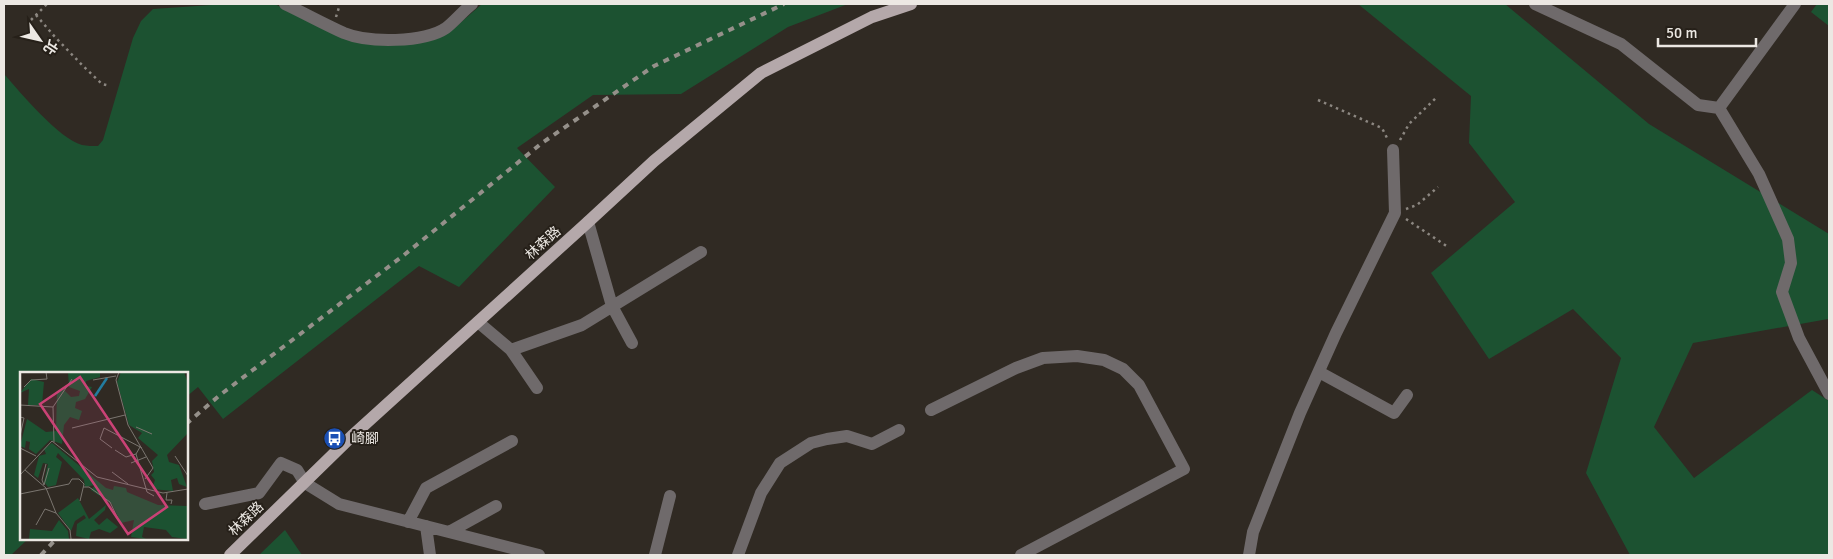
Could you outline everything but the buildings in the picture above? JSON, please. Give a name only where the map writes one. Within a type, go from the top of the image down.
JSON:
[{"type":"main road","name":"林森路","points":[[230,555],[352,436],[654,161],[761,74],[872,18],[911,4]]},
{"type":"lane","points":[[284,4],[345,33],[363,37],[401,40],[431,35],[446,28],[472,4]]},
{"type":"lane","points":[[1535,4],[1621,44],[1698,105],[1719,108]]},
{"type":"lane","points":[[1719,108],[1795,4]]},
{"type":"lane","points":[[1719,108],[1759,174],[1788,239],[1791,263],[1782,292],[1799,338],[1829,394]]},
{"type":"lane","points":[[1249,555],[1253,532],[1300,413],[1395,212],[1393,150]]},
{"type":"lane","points":[[588,222],[612,306],[632,343]]},
{"type":"lane","points":[[511,350],[582,325],[702,252]]},
{"type":"lane","points":[[478,322],[511,350],[537,388]]},
{"type":"lane","points":[[931,410],[1016,368],[1043,358],[1077,356],[1104,360],[1123,369],[1139,385],[1184,469],[1021,555]]},
{"type":"lane","points":[[1319,372],[1394,413],[1407,395]]},
{"type":"lane","points":[[738,555],[761,493],[780,463],[811,443],[847,436],[872,444],[899,430]]},
{"type":"lane","points":[[408,522],[426,488],[512,441]]},
{"type":"lane","points":[[205,504],[259,493],[281,463],[297,470],[305,483],[339,504],[539,555]]},
{"type":"lane","points":[[655,555],[670,496]]},
{"type":"lane","points":[[449,532],[496,506]]},
{"type":"lane","points":[[426,526],[430,555]]},
{"type":"path","points":[[31,20],[47,4]]},
{"type":"path","points":[[36,15],[54,37],[83,66],[102,84],[110,86]]},
{"type":"path","points":[[1393,150],[1410,124],[1436,98]]},
{"type":"path","points":[[1318,100],[1382,128],[1393,150]]},
{"type":"path","points":[[1395,212],[1418,204],[1438,187]]},
{"type":"path","points":[[1395,212],[1448,247]]},
{"type":"green space","points":[[226,4],[274,4],[342,38],[451,31],[482,4],[848,4],[788,27],[681,94],[593,95],[517,148],[555,187],[459,287],[419,266],[223,419],[198,387],[188,395],[188,372],[20,372],[20,539],[28,539],[11,555],[4,555],[4,74],[40,114],[62,134],[82,145],[98,146],[103,140],[133,38],[141,21],[153,9]]},
{"type":"green space","points":[[1358,4],[1505,4],[1649,124],[1829,234],[1828,319],[1693,343],[1654,427],[1694,478],[1812,390],[1829,401],[1829,555],[1630,555],[1586,473],[1621,358],[1573,309],[1489,359],[1431,273],[1515,202],[1469,143],[1471,96]]},
{"type":"green space","points":[[1817,4],[1829,4],[1829,26],[1811,12]]},
{"type":"green space","points":[[285,530],[302,555],[259,555]]},
{"type":"railway","points":[[188,422],[220,395],[404,255],[542,143],[654,66],[784,4]]},
{"type":"railway","points":[[41,555],[56,539]]},
{"type":"place","name":"崎腳","points":[[335,438]]}]
